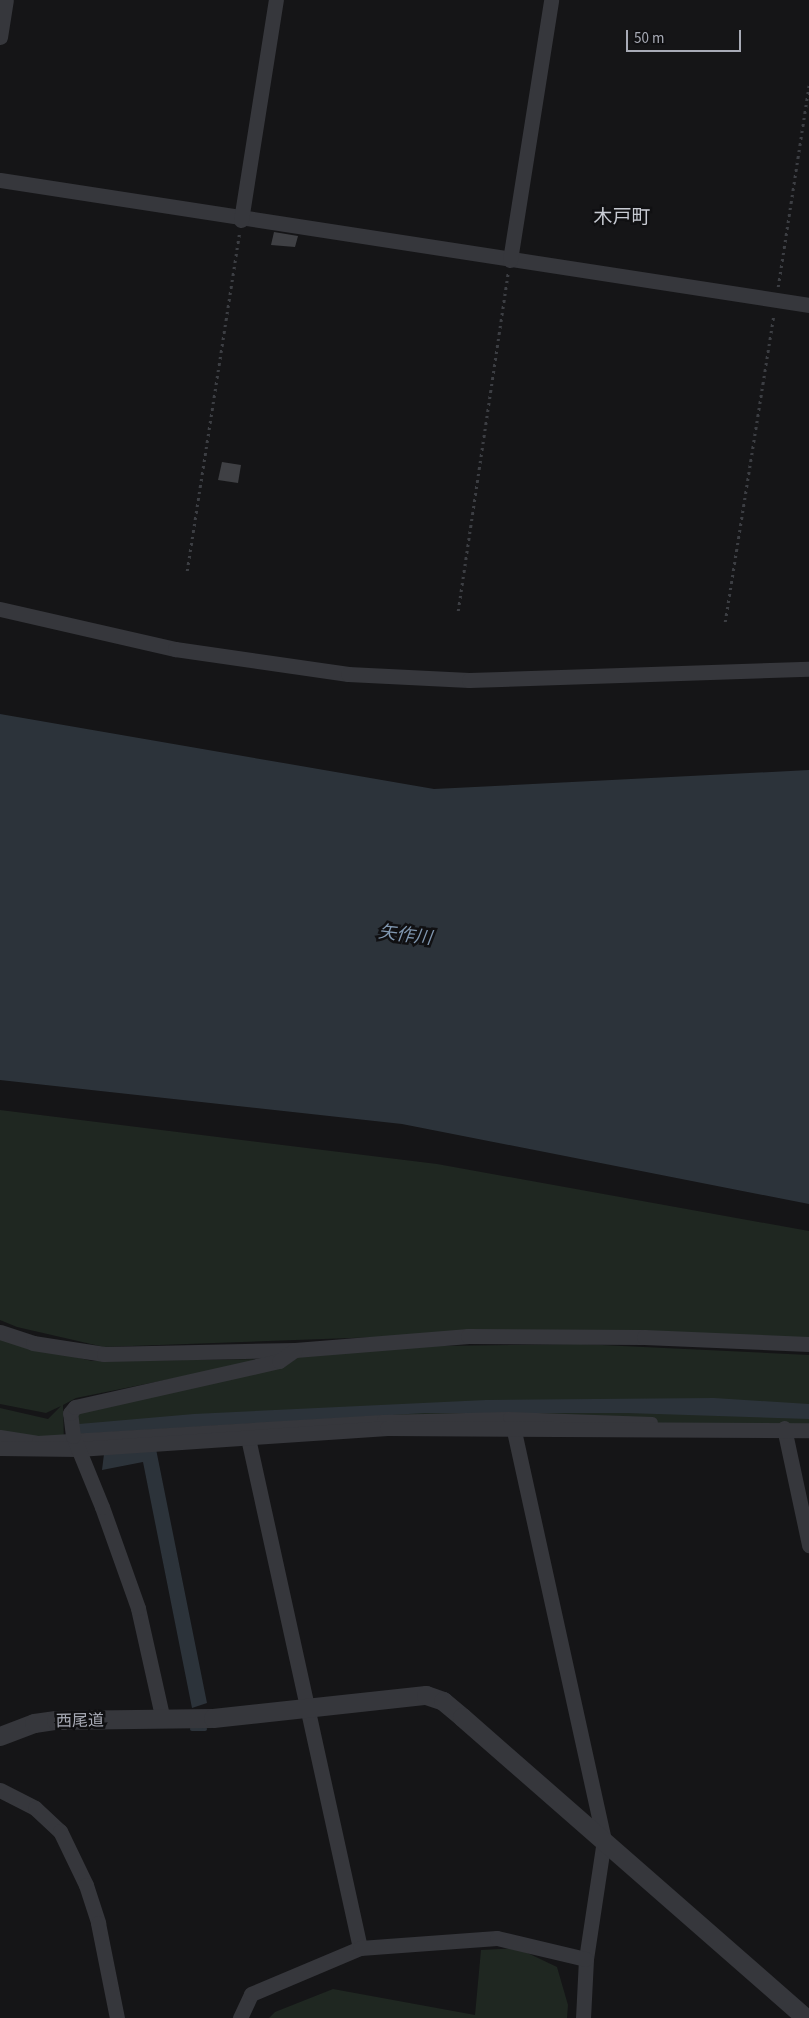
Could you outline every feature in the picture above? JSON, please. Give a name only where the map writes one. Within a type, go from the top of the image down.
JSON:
[{"type":"street","points":[[0,37],[6,0]]},
{"type":"street","points":[[241,220],[276,0]]},
{"type":"street","points":[[510,260],[551,0]]},
{"type":"street","points":[[0,180],[241,220],[809,305]]},
{"type":"street","points":[[0,609],[176,649],[348,674],[469,680],[809,669]]},
{"type":"street","points":[[0,1332],[33,1343],[104,1354],[295,1350],[468,1336],[644,1338],[809,1344]]},
{"type":"street","points":[[163,1720],[138,1608],[76,1443],[70,1413],[75,1407],[279,1362],[295,1350]]},
{"type":"street","points":[[0,1448],[508,1417],[809,1425]]},
{"type":"street","points":[[0,1435],[37,1441],[76,1443],[248,1438],[387,1428],[514,1431],[784,1428],[809,1430]]},
{"type":"street","points":[[784,1428],[809,1545]]},
{"type":"street","points":[[514,1431],[604,1840],[586,1959],[584,2018]]},
{"type":"street","points":[[248,1438],[360,1948]]},
{"type":"street","name":"西尾道","points":[[0,1736],[34,1723],[56,1720],[213,1718],[426,1695],[443,1701],[806,2018]]},
{"type":"street","points":[[0,1790],[35,1808],[60,1831],[86,1885],[98,1923],[118,2018]]},
{"type":"street","points":[[240,2018],[251,1994],[360,1948],[497,1938],[586,1959]]},
{"type":"path","points":[[725,622],[809,85]]},
{"type":"path","points":[[187,571],[241,220]]},
{"type":"path","points":[[458,611],[510,260]]},
{"type":"shaded area","points":[[0,1110],[437,1164],[809,1231],[809,1340],[544,1331],[104,1347],[17,1327],[0,1320]]},
{"type":"shaded area","points":[[0,1339],[92,1361],[269,1359],[76,1398],[63,1405],[64,1444],[0,1442],[0,1408],[48,1419],[61,1406],[46,1413],[0,1404]]},
{"type":"shaded area","points":[[581,1344],[809,1355],[809,1428],[515,1426],[82,1445],[77,1416],[82,1409],[287,1365],[303,1354],[435,1346]]},
{"type":"shaded area","points":[[517,1948],[557,1967],[568,2005],[567,2018],[269,2018],[275,2012],[333,1989],[475,2015],[481,1950]]},
{"type":"water","name":"矢作川","points":[[0,714],[434,789],[809,770],[809,1204],[402,1124],[0,1080]]},
{"type":"water","points":[[714,1398],[809,1404],[809,1419],[627,1413],[425,1413],[79,1434],[79,1424],[194,1414],[486,1400]]},
{"type":"water","points":[[156,1449],[207,1703],[192,1708],[143,1462],[102,1470],[104,1454]]},
{"type":"building","points":[[274,232],[298,236],[295,247],[271,245]]},
{"type":"building","points":[[222,462],[241,465],[238,483],[218,480]]},
{"type":"waterway","points":[[192,1729],[205,1729]]},
{"type":"district","name":"木戸町","points":[[622,218]]}]
